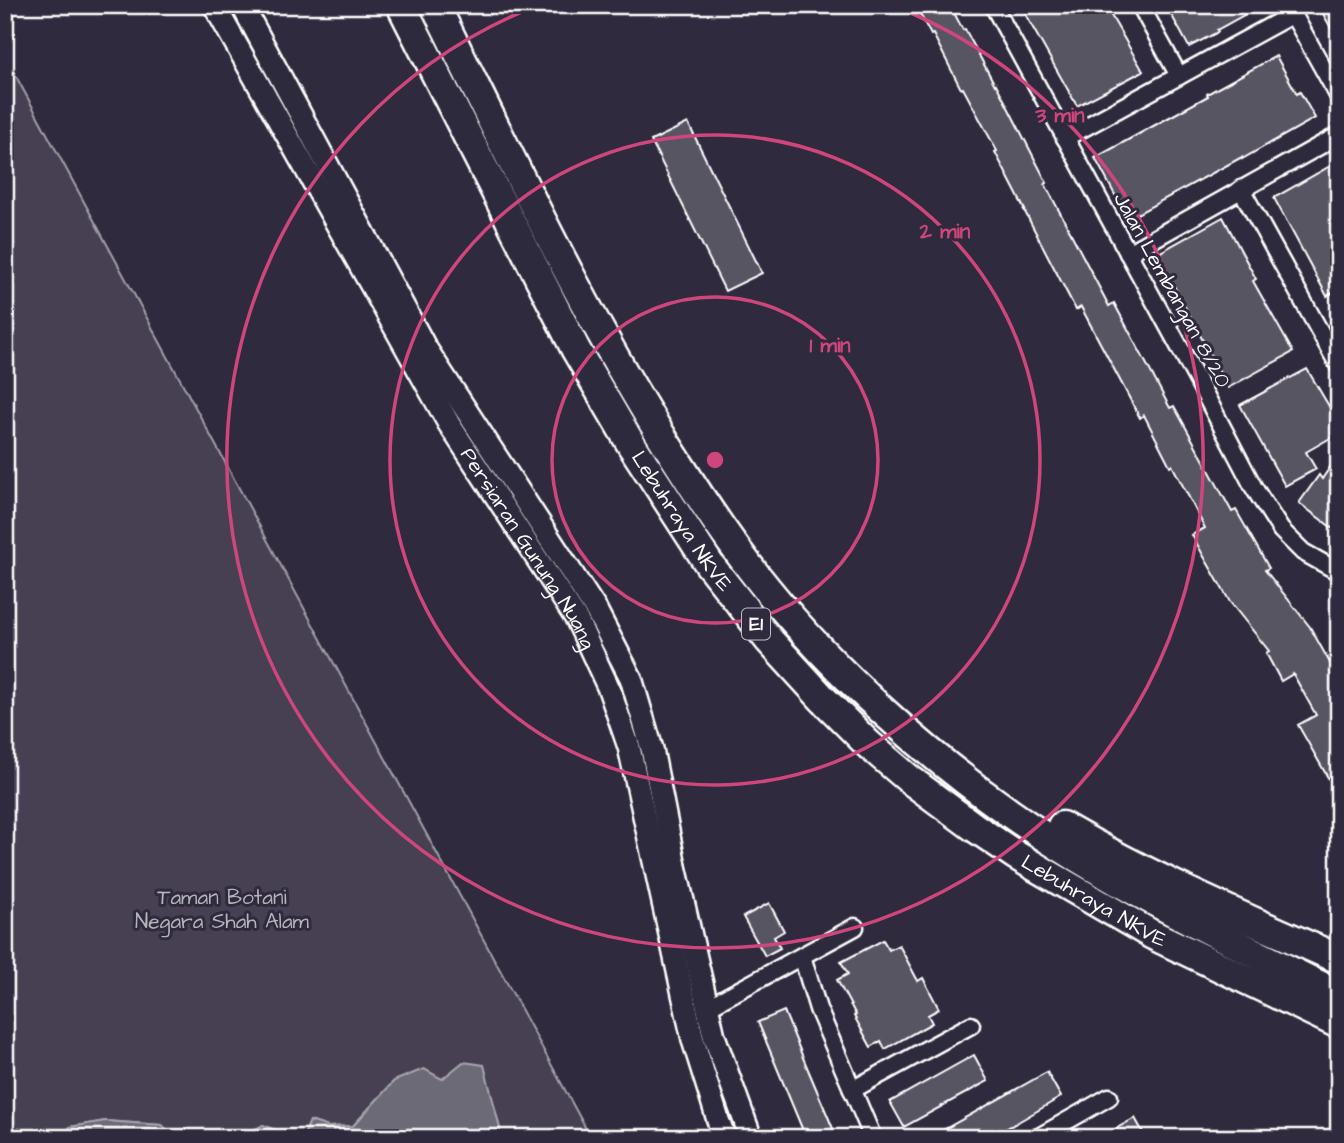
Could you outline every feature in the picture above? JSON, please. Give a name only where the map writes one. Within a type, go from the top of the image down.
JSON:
[{"type":"highway","name":"Lebuhraya NKVE","points":[[401,5],[576,350],[631,444],[709,564],[769,640],[814,690],[868,744],[909,779],[1017,856],[1151,934],[1339,1027]]},
{"type":"highway","name":"Lebuhraya NKVE","points":[[435,5],[602,336],[656,428],[725,533],[801,629],[870,700],[961,777],[1012,815],[1114,880],[1339,995]]},
{"type":"highway","points":[[870,700],[1039,813],[1112,855],[1339,959]]},
{"type":"street","name":"Persiaran Gunung Nuang","points":[[214,5],[449,424],[577,620],[609,688],[629,747],[693,1040],[725,1138]]},
{"type":"street","name":"Persiaran Gunung Nuang","points":[[242,5],[425,347],[596,610],[631,678],[652,749],[675,866],[714,1036],[751,1138]]},
{"type":"street","name":"Jalan Lembangan 8/20","points":[[993,5],[1254,488],[1281,530],[1303,552],[1339,572]]},
{"type":"street","points":[[1139,5],[1179,76]]},
{"type":"street","points":[[1065,138],[1179,76],[1291,10],[1339,97]]},
{"type":"street","points":[[1128,253],[1339,135]]},
{"type":"street","points":[[1241,189],[1339,366]]},
{"type":"street","points":[[708,1007],[855,927]]},
{"type":"street","points":[[802,956],[818,1009],[873,1138]]},
{"type":"street","points":[[852,1090],[971,1025]]},
{"type":"street","points":[[1037,1138],[1109,1097]]},
{"type":"green space","name":"Taman Botani Negara Shah Alam","points":[[5,56],[591,1138],[500,1138],[500,1128],[442,1079],[424,1069],[394,1081],[353,1126],[328,1127],[310,1121],[303,1138],[294,1138],[263,1125],[239,1138],[176,1138],[162,1125],[105,1121],[70,1127],[62,1138],[5,1136]]},
{"type":"shaded area","points":[[463,1062],[484,1065],[500,1128],[500,1138],[303,1138],[310,1121],[328,1127],[353,1126],[394,1081],[424,1069],[442,1079]]},
{"type":"shaded area","points":[[105,1121],[162,1125],[176,1138],[62,1138],[70,1127]]},
{"type":"shaded area","points":[[263,1125],[294,1138],[239,1138]]},
{"type":"building","points":[[915,5],[950,5],[996,84],[1109,306],[1114,303],[1170,408],[1174,406],[1232,512],[1236,510],[1269,568],[1265,570],[1310,627],[1330,663],[1339,658],[1339,797],[1298,725],[1316,715],[1293,674],[1281,681],[1266,653],[1269,651],[1230,602],[1207,562],[1192,535],[1205,528],[1172,465],[1170,466],[1144,415],[1140,418],[1081,307],[1076,310],[995,152],[997,151]]},
{"type":"building","points":[[1020,5],[1105,5],[1143,71],[1077,106]]},
{"type":"building","points":[[1166,5],[1262,5],[1189,47]]},
{"type":"building","points":[[1318,5],[1339,5],[1339,42]]},
{"type":"building","points":[[1276,56],[1297,94],[1300,92],[1315,118],[1128,219],[1095,158]]},
{"type":"building","points":[[688,123],[762,273],[725,291],[651,141]]},
{"type":"building","points":[[1339,161],[1339,289],[1327,296],[1274,198]]},
{"type":"building","points":[[1223,217],[1256,279],[1253,281],[1293,352],[1228,388],[1157,254]]},
{"type":"building","points":[[1307,369],[1339,423],[1339,433],[1306,452],[1316,469],[1285,486],[1240,405]]},
{"type":"building","points":[[1339,454],[1339,533],[1299,503],[1319,475],[1322,479]]},
{"type":"building","points":[[769,903],[784,931],[774,937],[780,948],[765,956],[743,917]]},
{"type":"building","points":[[883,940],[889,950],[899,945],[918,981],[923,978],[939,1009],[928,1015],[932,1023],[885,1049],[881,1041],[871,1047],[837,980],[848,974],[841,962]]},
{"type":"building","points":[[784,1011],[837,1138],[806,1138],[758,1022]]},
{"type":"building","points":[[974,1055],[988,1081],[904,1127],[890,1102]]},
{"type":"building","points":[[1047,1072],[1061,1097],[1013,1125],[989,1138],[929,1138]]},
{"type":"building","points":[[1135,1118],[1146,1138],[1099,1138]]}]
